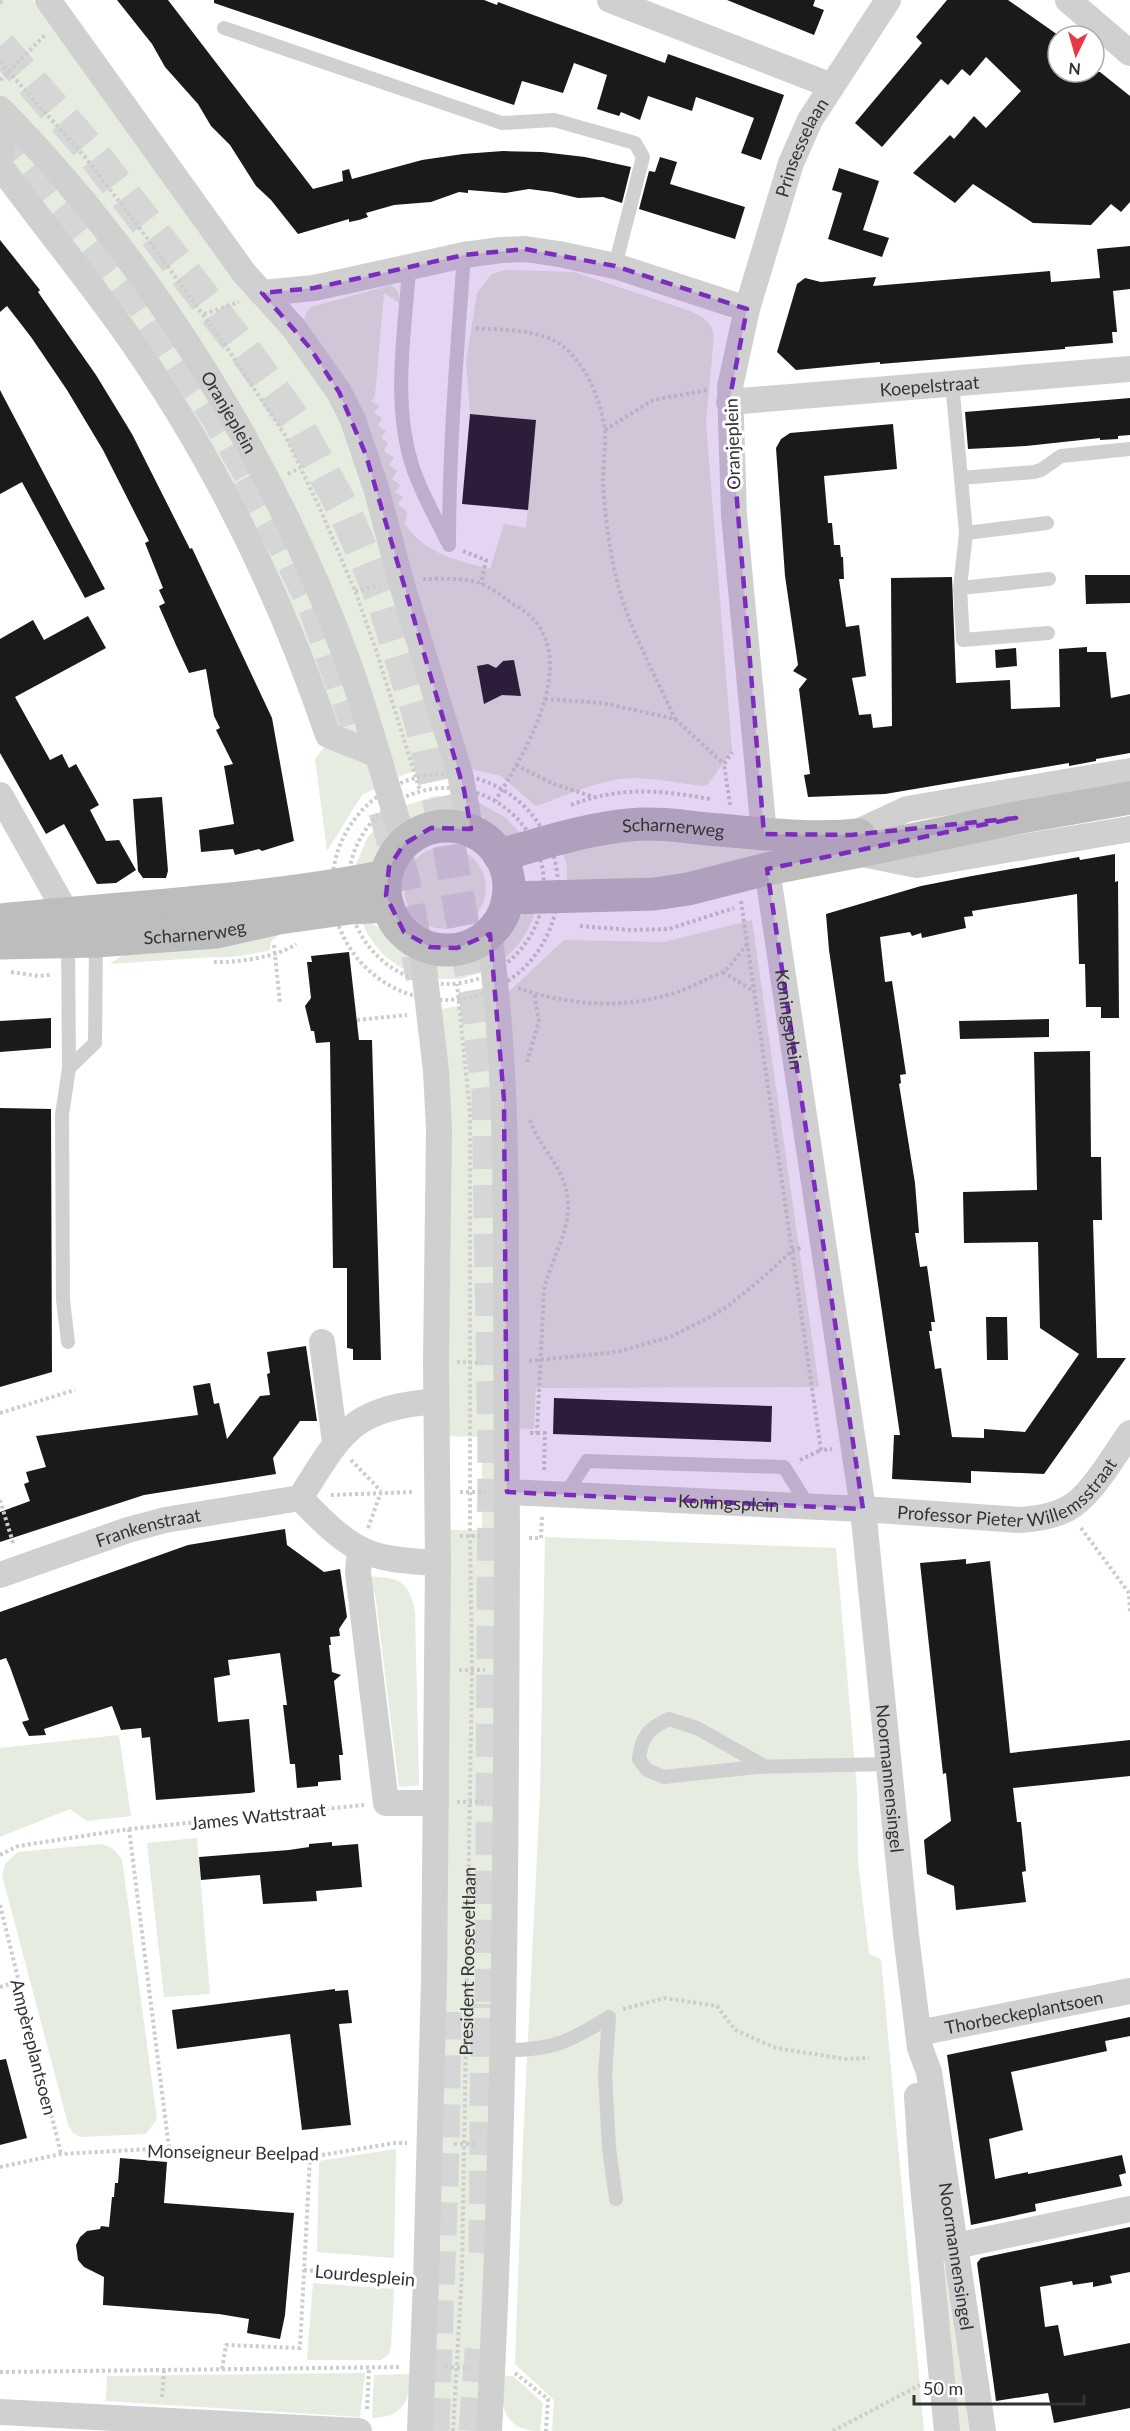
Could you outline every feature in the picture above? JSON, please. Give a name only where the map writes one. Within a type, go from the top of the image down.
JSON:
[{"type":"street","points":[[610,0],[832,86]]},
{"type":"street","name":"Prinsesselaan","points":[[747,309],[791,163],[810,120],[888,0]]},
{"type":"street","points":[[1068,0],[1130,53]]},
{"type":"street","points":[[55,9],[244,273],[293,327],[339,392],[353,420],[372,477],[464,790],[471,831]]},
{"type":"street","name":"Oranjeplein","points":[[3,112],[0,164],[119,323],[216,476],[280,610],[327,735],[378,754]]},
{"type":"street","name":"Oranjeplein","points":[[3,112],[100,223],[158,300],[230,413],[293,533],[325,604],[348,663],[378,754],[404,844]]},
{"type":"street","points":[[262,293],[314,288],[464,255],[525,249],[615,266],[747,309]]},
{"type":"street","name":"Oranjeplein","points":[[747,309],[729,394],[734,515],[754,722],[749,832]]},
{"type":"street","name":"Koepelstraat","points":[[729,394],[952,383],[1130,369]]},
{"type":"street","name":"Scharnerweg","points":[[853,844],[907,809],[1130,771]]},
{"type":"street","points":[[0,795],[77,933]]},
{"type":"street","name":"Scharnerweg","points":[[508,898],[654,894],[753,872],[853,844],[1130,798]]},
{"type":"street","name":"Scharnerweg","points":[[499,855],[568,836],[630,825],[658,825],[828,837],[917,865],[1130,829]]},
{"type":"street","points":[[451,826],[471,831],[487,841],[499,855],[508,880],[508,898],[499,920],[489,932],[474,943],[457,948],[439,949],[421,943],[404,932],[387,891],[392,859],[404,844],[430,828],[451,826]]},
{"type":"street","name":"Koningsplein","points":[[507,1492],[863,1509],[824,1244],[753,872]]},
{"type":"street","name":"Scharnerweg","points":[[0,943],[77,933],[214,901],[330,899],[387,891]]},
{"type":"street","name":"Scharnerweg","points":[[0,920],[77,933]]},
{"type":"street","points":[[489,932],[495,971],[504,1100],[507,1492]]},
{"type":"street","points":[[421,943],[429,1005],[439,1129],[436,1401],[402,1404],[381,1409],[356,1422],[335,1442],[300,1498],[330,1527],[360,1549],[400,1560],[438,1563]]},
{"type":"street","points":[[322,1342],[335,1442]]},
{"type":"street","name":"President Rooseveltlaan","points":[[420,2431],[430,2144],[436,1803],[435,1670],[438,1563],[436,1401]]},
{"type":"street","name":"Professor Pieter Willemsstraat","points":[[863,1509],[1020,1520],[1042,1518],[1067,1509],[1084,1496],[1130,1432]]},
{"type":"street","name":"President Rooseveltlaan","points":[[489,2431],[502,2145],[507,1492]]},
{"type":"street","name":"Frankenstraat","points":[[10,1571],[128,1530],[165,1520],[300,1498]]},
{"type":"street","name":"Noormannensingel","points":[[863,1509],[906,1935],[919,2040],[930,2072],[942,2249],[947,2431]]},
{"type":"street","points":[[360,1549],[358,1573],[386,1803],[436,1803]]},
{"type":"street","name":"Thorbeckeplantsoen","points":[[919,2040],[1130,1991]]},
{"type":"street","points":[[942,2249],[1130,2209]]},
{"type":"street","name":"Noormannensingel","points":[[942,2249],[983,2431]]},
{"type":"street","points":[[0,2412],[132,2424],[362,2426]]},
{"type":"lane","points":[[224,28],[502,123],[554,120],[635,143],[643,157],[615,266]]},
{"type":"lane","points":[[449,545],[449,468],[464,255]]},
{"type":"lane","points":[[409,268],[401,383],[403,423],[412,466],[449,545]]},
{"type":"lane","points":[[952,383],[966,533],[960,588],[963,640],[1047,633]]},
{"type":"lane","points":[[961,478],[1034,472],[1041,470],[1061,456],[1130,449]]},
{"type":"lane","points":[[966,533],[1047,523]]},
{"type":"lane","points":[[960,588],[1049,579]]},
{"type":"lane","points":[[68,1342],[63,1300],[62,1115],[69,1068],[77,933]]},
{"type":"lane","points":[[69,1068],[95,1043],[77,933]]},
{"type":"lane","points":[[554,1495],[587,1461],[784,1467],[809,1507]]},
{"type":"lane","points":[[766,1767],[697,1728],[669,1719],[654,1726],[641,1744],[639,1759],[647,1770],[664,1777],[766,1767],[889,1764]]},
{"type":"lane","points":[[503,2050],[532,2051],[574,2039],[609,2017]]},
{"type":"lane","points":[[609,2017],[605,2075],[609,2148],[616,2199]]},
{"type":"path","points":[[0,3],[4,0]]},
{"type":"path","points":[[0,80],[55,9]]},
{"type":"path","points":[[204,314],[262,293]]},
{"type":"path","points":[[459,327],[532,332],[564,346],[580,363],[589,379],[605,430],[603,482],[615,574],[634,632],[675,719],[724,764],[749,832]]},
{"type":"path","points":[[605,430],[653,400],[729,394]]},
{"type":"path","points":[[449,545],[486,560],[481,584]]},
{"type":"path","points":[[401,580],[449,579],[481,584],[528,614],[540,628],[549,650],[551,671],[545,699],[516,765],[495,801]]},
{"type":"path","points":[[545,699],[603,703],[675,719]]},
{"type":"path","points":[[724,764],[754,722]]},
{"type":"path","points":[[516,765],[554,784],[594,797]]},
{"type":"path","points":[[351,861],[366,828],[390,797],[417,779],[420,791]]},
{"type":"path","points":[[429,1005],[376,976],[337,933],[330,899],[331,865],[347,833],[368,803],[420,791],[446,788],[464,790],[495,801],[524,826]]},
{"type":"path","points":[[753,872],[748,942],[821,1450]]},
{"type":"path","points":[[495,971],[513,986],[534,993],[601,1004],[645,1001],[696,985],[723,972],[748,942]]},
{"type":"path","points":[[274,955],[280,1003]]},
{"type":"path","points":[[723,972],[755,992]]},
{"type":"path","points":[[24,975],[56,974]]},
{"type":"path","points":[[457,984],[471,1112],[471,1363]]},
{"type":"path","points":[[525,1067],[539,1021],[534,993]]},
{"type":"path","points":[[357,1020],[429,1005],[437,1000],[460,998]]},
{"type":"path","points":[[528,1113],[531,1124],[563,1179],[568,1202],[566,1228],[547,1275],[544,1290],[540,1360]]},
{"type":"path","points":[[436,1362],[506,1363],[616,1352],[670,1337],[728,1306],[793,1250],[824,1244]]},
{"type":"path","name":"President Rooseveltlaan","points":[[453,2431],[461,2282],[471,1802],[471,1363]]},
{"type":"path","points":[[0,1413],[75,1390]]},
{"type":"path","points":[[537,1433],[545,1434],[554,1495]]},
{"type":"path","points":[[335,1442],[381,1492]]},
{"type":"path","points":[[784,1467],[821,1450],[854,1446]]},
{"type":"path","points":[[300,1498],[381,1492]]},
{"type":"path","points":[[360,1549],[381,1492]]},
{"type":"path","points":[[0,1500],[10,1571]]},
{"type":"path","points":[[1067,1509],[1129,1593],[1130,1613]]},
{"type":"path","points":[[435,1670],[507,1671]]},
{"type":"path","points":[[436,1803],[506,1802]]},
{"type":"path","name":"James Wattstraat","points":[[129,1829],[386,1803]]},
{"type":"path","points":[[0,1855],[18,1846],[129,1829],[169,2148]]},
{"type":"path","name":"Ampèreplantsoen","points":[[0,1905],[61,2154]]},
{"type":"path","points":[[0,1987],[18,1980]]},
{"type":"path","points":[[609,2017],[623,2009],[665,1998],[717,2006],[735,2030],[776,2048],[846,2059],[869,2058]]},
{"type":"path","name":"Monseigneur Beelpad","points":[[0,2167],[61,2154],[169,2148],[310,2157],[395,2143],[502,2145]]},
{"type":"path","points":[[222,2369],[226,2345],[300,2348],[310,2157]]},
{"type":"path","name":"Lourdesplein","points":[[304,2270],[426,2280]]},
{"type":"path","points":[[0,2372],[423,2367]]},
{"type":"path","points":[[362,2426],[369,2368]]},
{"type":"path","points":[[833,2431],[930,2380],[944,2379]]},
{"type":"highlighted area","points":[[525,249],[615,266],[747,309],[729,402],[764,834],[851,835],[1016,818],[767,869],[863,1509],[507,1492],[504,1100],[490,934],[457,948],[430,947],[404,932],[386,896],[389,867],[404,844],[431,828],[471,829],[464,790],[366,455],[339,392],[310,348],[262,293],[314,288],[464,255]]},
{"type":"shaded area","points":[[0,0],[33,0],[239,281],[338,402],[448,764],[405,774],[362,795],[327,851],[315,759],[329,741],[267,563],[0,160]]},
{"type":"shaded area","points":[[505,270],[574,272],[690,311],[706,320],[713,331],[706,422],[732,751],[708,784],[703,786],[651,779],[620,779],[588,787],[536,806],[501,776],[466,768],[367,444],[304,322],[306,313],[311,307],[391,285],[398,291],[401,304],[384,293],[375,396],[371,401],[379,406],[374,413],[382,418],[378,426],[386,431],[381,438],[388,443],[384,451],[394,458],[389,465],[397,471],[392,479],[400,485],[395,492],[403,497],[398,504],[407,512],[405,524],[422,542],[453,559],[490,569],[504,524],[526,528],[536,420],[470,414],[466,361],[477,293],[492,274]]},
{"type":"shaded area","points":[[435,796],[455,796],[459,814],[426,816],[405,826],[401,807]]},
{"type":"shaded area","points":[[476,801],[506,818],[521,834],[508,839],[497,832],[484,819]]},
{"type":"shaded area","points":[[385,818],[385,842],[379,857],[375,862],[356,865],[367,838]]},
{"type":"shaded area","points":[[601,838],[846,846],[658,885],[567,888],[567,867],[562,847]]},
{"type":"shaded area","points":[[445,847],[461,850],[474,859],[483,872],[486,888],[483,904],[474,917],[461,926],[445,929],[429,926],[416,917],[407,904],[404,888],[407,872],[416,859],[429,850]]},
{"type":"shaded area","points":[[536,909],[523,938],[501,960],[506,935],[514,922]]},
{"type":"shaded area","points":[[361,920],[379,927],[395,939],[407,955],[414,973],[388,959],[375,945]]},
{"type":"shaded area","points":[[752,920],[819,1387],[536,1388],[534,1429],[513,1428],[506,994],[564,940],[664,942]]},
{"type":"shaded area","points":[[283,932],[272,940],[269,951],[228,957],[110,964],[123,955]]},
{"type":"shaded area","points":[[484,952],[486,971],[460,979],[433,979],[431,961],[459,961]]},
{"type":"shaded area","points":[[490,1000],[499,1094],[498,1836],[482,2431],[425,2431],[444,1530],[482,1530],[482,1437],[442,1436],[436,1010]]},
{"type":"shaded area","points":[[545,1537],[836,1548],[857,1789],[858,1862],[869,1954],[881,1959],[924,2431],[552,2431],[554,2400],[515,2364],[540,1794]]},
{"type":"shaded area","points":[[366,1576],[400,1582],[409,1592],[415,1612],[419,1785],[399,1787],[375,1593],[368,1593]]},
{"type":"shaded area","points":[[119,1735],[131,1816],[87,1821],[70,1809],[0,1837],[0,1748]]},
{"type":"shaded area","points":[[197,1838],[210,1994],[164,1997],[147,1843]]},
{"type":"shaded area","points":[[102,1844],[112,1848],[122,1859],[157,2119],[146,2134],[80,2137],[72,2132],[68,2124],[2,1875],[5,1864],[18,1852]]},
{"type":"shaded area","points":[[396,2149],[394,2258],[317,2252],[319,2161]]},
{"type":"shaded area","points":[[951,2265],[975,2431],[958,2431],[941,2267]]},
{"type":"shaded area","points":[[313,2283],[394,2289],[391,2347],[388,2355],[381,2360],[307,2360]]},
{"type":"shaded area","points":[[365,2373],[360,2417],[106,2401],[107,2376]]},
{"type":"shaded area","points":[[412,2374],[409,2392],[403,2406],[391,2414],[372,2418],[374,2375]]},
{"type":"shaded area","points":[[499,2376],[513,2376],[543,2403],[540,2431],[518,2427],[512,2422],[501,2397]]},
{"type":"building","points":[[117,0],[168,0],[313,189],[343,181],[342,171],[349,169],[352,179],[422,160],[463,154],[503,151],[542,152],[585,157],[631,167],[622,203],[603,197],[578,198],[529,189],[505,193],[468,190],[468,193],[459,192],[431,202],[394,205],[366,213],[368,217],[359,220],[349,222],[349,219],[298,234],[271,200],[256,186],[230,145],[211,126],[198,104],[165,67],[152,44]]},
{"type":"building","points":[[214,0],[484,0],[497,5],[498,2],[665,63],[668,54],[784,95],[761,160],[741,153],[754,118],[696,97],[692,111],[648,96],[640,120],[621,112],[619,116],[597,109],[607,75],[574,63],[563,93],[522,81],[514,105],[214,3]]},
{"type":"building","points":[[727,0],[815,0],[813,6],[824,10],[814,35]]},
{"type":"building","points":[[947,0],[1008,0],[1046,27],[1046,84],[1106,84],[1106,77],[1130,96],[1130,202],[1121,212],[1111,204],[1091,225],[1033,223],[973,184],[955,203],[913,173],[950,135],[954,139],[974,116],[986,128],[1021,91],[986,57],[970,76],[962,69],[948,85],[941,79],[882,147],[855,123],[922,43],[916,37]]},
{"type":"building","points":[[660,157],[677,162],[670,184],[745,207],[735,239],[639,209],[649,171],[655,172]]},
{"type":"building","points":[[839,168],[879,181],[863,230],[889,238],[882,257],[828,239],[842,193],[832,190]]},
{"type":"building","points":[[0,240],[40,290],[38,292],[96,375],[132,434],[190,549],[192,548],[272,718],[294,841],[262,851],[259,849],[235,855],[233,849],[201,852],[199,830],[234,824],[224,766],[233,764],[216,730],[220,728],[214,716],[206,669],[189,673],[159,606],[165,603],[159,590],[163,588],[145,543],[149,541],[103,450],[67,390],[31,337],[7,306],[0,312]]},
{"type":"building","points":[[1130,246],[1130,289],[1113,291],[1117,332],[1112,332],[1113,343],[1065,347],[1065,349],[796,370],[777,352],[797,284],[805,278],[821,282],[876,277],[873,286],[1050,271],[1051,282],[1100,278],[1097,249]]},
{"type":"building","points":[[0,390],[105,589],[85,598],[22,482],[0,494]]},
{"type":"building","points":[[1130,398],[1130,435],[1118,436],[1118,439],[1100,440],[1100,438],[1026,446],[968,449],[965,412]]},
{"type":"building","points":[[470,414],[536,420],[528,510],[462,504]]},
{"type":"building","points":[[893,424],[897,469],[824,476],[828,523],[832,523],[834,545],[840,545],[841,557],[843,557],[844,579],[839,579],[846,627],[859,625],[866,676],[852,678],[859,715],[871,714],[873,728],[892,726],[891,578],[952,577],[956,683],[1010,680],[1011,709],[1060,707],[1059,649],[1087,647],[1087,652],[1106,652],[1111,698],[1130,694],[1130,753],[1069,766],[1069,763],[885,794],[808,797],[804,775],[810,774],[799,689],[807,679],[793,671],[798,665],[785,576],[776,448],[781,439],[790,433]]},
{"type":"building","points":[[1085,575],[1130,575],[1130,603],[1086,604]]},
{"type":"building","points":[[88,616],[106,648],[15,697],[50,760],[62,754],[69,768],[76,764],[99,805],[90,810],[106,841],[119,840],[136,870],[116,883],[97,884],[64,824],[46,834],[0,753],[0,639],[33,620],[44,640]]},
{"type":"building","points":[[1016,648],[1017,666],[996,668],[995,650]]},
{"type":"building","points":[[514,660],[521,696],[502,695],[484,704],[477,666],[488,664],[496,668],[503,661]]},
{"type":"building","points":[[162,797],[168,871],[166,878],[143,878],[138,871],[133,799]]},
{"type":"building","points":[[1115,854],[1115,882],[1118,881],[1119,1018],[1101,1018],[1101,1007],[1086,1007],[1085,964],[1079,964],[1077,894],[972,911],[973,916],[964,917],[966,928],[922,938],[921,933],[912,936],[910,932],[880,937],[885,982],[892,981],[906,1074],[900,1075],[901,1083],[899,1084],[915,1183],[919,1233],[915,1233],[920,1267],[927,1266],[935,1322],[931,1322],[932,1331],[929,1331],[935,1369],[941,1368],[952,1437],[984,1438],[984,1429],[1025,1432],[1079,1354],[1040,1328],[1038,1242],[964,1243],[963,1192],[1037,1190],[1034,1052],[1090,1051],[1091,1157],[1101,1157],[1102,1220],[1093,1220],[1097,1358],[1126,1358],[1044,1474],[971,1471],[971,1483],[892,1479],[894,1435],[900,1435],[829,950],[826,914],[921,886],[1079,857],[1080,860]]},
{"type":"building","points":[[349,952],[359,1040],[372,1040],[381,1360],[353,1360],[353,1349],[347,1348],[347,1268],[333,1268],[330,1042],[316,1043],[305,1006],[311,998],[307,962],[312,962],[311,956]]},
{"type":"building","points":[[51,1018],[51,1048],[0,1052],[0,1021]]},
{"type":"building","points":[[1049,1019],[1049,1037],[960,1039],[959,1021]]},
{"type":"building","points":[[0,1108],[51,1109],[52,1372],[0,1387]]},
{"type":"building","points":[[986,1317],[1007,1317],[1008,1360],[987,1360]]},
{"type":"building","points":[[306,1346],[317,1421],[300,1421],[273,1458],[276,1474],[144,1495],[0,1542],[0,1512],[30,1501],[24,1484],[29,1482],[26,1472],[46,1467],[36,1436],[198,1415],[193,1386],[210,1383],[214,1404],[219,1403],[227,1439],[260,1396],[270,1395],[267,1352]]},
{"type":"building","points":[[554,1398],[772,1406],[771,1442],[553,1434]]},
{"type":"building","points":[[285,1529],[287,1545],[324,1572],[340,1569],[347,1617],[339,1629],[340,1636],[330,1637],[331,1645],[329,1645],[332,1672],[341,1675],[334,1681],[343,1755],[339,1755],[341,1780],[318,1782],[318,1786],[297,1788],[295,1764],[290,1764],[283,1705],[287,1705],[280,1653],[228,1660],[230,1675],[214,1678],[218,1722],[249,1719],[255,1792],[156,1800],[150,1737],[142,1738],[141,1728],[121,1730],[112,1706],[44,1729],[46,1735],[29,1736],[22,1722],[29,1720],[10,1667],[6,1658],[0,1660],[0,1612],[188,1545]]},
{"type":"building","points":[[966,1559],[966,1564],[990,1561],[1010,1753],[1130,1740],[1130,1776],[1013,1788],[1017,1822],[1021,1822],[1026,1871],[1022,1872],[1026,1902],[956,1910],[954,1886],[927,1874],[924,1840],[951,1821],[946,1773],[943,1774],[920,1563]]},
{"type":"building","points":[[332,1842],[332,1846],[358,1844],[362,1887],[316,1891],[317,1901],[263,1904],[260,1875],[201,1880],[199,1857],[289,1850],[309,1847],[309,1844]]},
{"type":"building","points":[[335,1989],[335,1991],[348,1990],[352,2023],[339,2024],[351,2125],[302,2130],[290,2034],[177,2049],[172,2010]]},
{"type":"building","points":[[1130,2017],[1130,2036],[1105,2041],[1107,2051],[1011,2072],[1023,2130],[989,2139],[995,2179],[1122,2155],[1126,2173],[1119,2175],[1122,2186],[1035,2204],[1036,2211],[971,2225],[947,2055]]},
{"type":"building","points":[[6,2059],[27,2138],[0,2145],[0,2060]]},
{"type":"building","points":[[120,2158],[167,2162],[164,2203],[294,2213],[285,2315],[280,2339],[247,2333],[249,2319],[219,2314],[103,2305],[104,2277],[84,2267],[78,2260],[76,2245],[87,2231],[100,2229],[101,2226],[109,2227],[112,2197],[114,2197],[115,2183],[118,2183]]},
{"type":"building","points":[[1130,2227],[1130,2272],[1110,2276],[1112,2283],[1093,2287],[1093,2282],[1073,2285],[1072,2281],[1040,2287],[1045,2327],[1058,2325],[1064,2356],[1130,2343],[1130,2408],[1054,2423],[1048,2393],[996,2401],[977,2263],[981,2258]]},
{"type":"tunnel","points":[[0,46],[88,147],[251,359],[294,419],[344,510],[366,560],[384,604],[421,723],[449,845],[476,1001],[488,1093],[494,1448],[491,2028]]},
{"type":"tunnel","points":[[0,130],[144,306],[218,418],[261,493]]},
{"type":"tunnel","points":[[245,478],[286,548],[312,601],[356,723]]},
{"type":"tunnel","points":[[385,811],[404,883],[422,978]]},
{"type":"tunnel","points":[[485,2253],[487,2004]]},
{"type":"tunnel","points":[[433,2431],[443,2148],[445,2012]]},
{"type":"tunnel","points":[[475,2431],[482,2340]]}]
